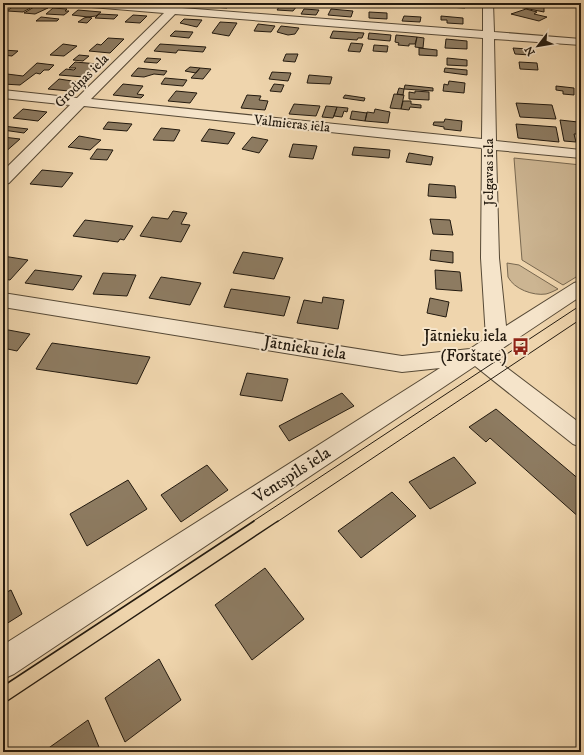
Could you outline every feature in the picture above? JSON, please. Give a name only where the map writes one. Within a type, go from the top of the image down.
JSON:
[{"type":"street","points":[[79,3],[178,7],[581,42]]},
{"type":"street","name":"Jelgavas iela","points":[[488,3],[490,258],[497,341]]},
{"type":"street","name":"Grodņas iela","points":[[3,180],[178,7]]},
{"type":"street","name":"Valmieras iela","points":[[3,94],[581,154]]},
{"type":"street","name":"Ventspils iela","points":[[3,663],[581,287]]},
{"type":"street","name":"Jātnieku iela","points":[[3,300],[402,364],[477,356]]},
{"type":"street","points":[[477,356],[581,437]]},
{"type":"shaded area","points":[[514,158],[581,165],[581,274],[563,285],[522,260]]},
{"type":"shaded area","points":[[507,263],[519,265],[558,289],[548,294],[535,294],[524,291],[515,285],[508,277]]},
{"type":"building","points":[[200,3],[230,3],[227,8],[197,6]]},
{"type":"building","points":[[449,3],[465,3],[465,8],[448,7]]},
{"type":"building","points":[[520,3],[544,6],[544,12],[514,6]]},
{"type":"building","points":[[281,4],[297,6],[293,11],[277,10]]},
{"type":"building","points":[[15,5],[32,7],[23,12],[7,11]]},
{"type":"building","points":[[34,7],[48,8],[35,14],[24,13]]},
{"type":"building","points":[[53,8],[67,9],[65,11],[69,11],[64,15],[46,14]]},
{"type":"building","points":[[304,9],[319,10],[316,15],[301,14]]},
{"type":"building","points":[[331,9],[353,11],[351,17],[328,15]]},
{"type":"building","points":[[526,9],[537,12],[534,14],[547,17],[539,21],[511,14]]},
{"type":"building","points":[[78,10],[101,12],[96,16],[88,17],[72,15]]},
{"type":"building","points":[[369,12],[387,13],[387,19],[369,18]]},
{"type":"building","points":[[99,14],[118,15],[114,19],[95,18]]},
{"type":"building","points":[[133,15],[147,16],[140,23],[125,22]]},
{"type":"building","points":[[404,16],[421,17],[420,22],[402,21]]},
{"type":"building","points":[[441,16],[463,18],[463,24],[447,23],[447,20],[441,20]]},
{"type":"building","points":[[41,17],[59,19],[57,21],[36,21]]},
{"type":"building","points":[[84,18],[92,18],[87,23],[78,22]]},
{"type":"building","points":[[184,19],[202,20],[197,27],[180,23]]},
{"type":"building","points":[[220,22],[237,23],[229,36],[212,33]]},
{"type":"building","points":[[258,24],[275,26],[271,32],[254,31]]},
{"type":"building","points":[[281,26],[299,28],[295,34],[288,35],[277,32]]},
{"type":"building","points":[[175,31],[193,32],[189,38],[170,36]]},
{"type":"building","points":[[333,31],[364,33],[362,38],[358,38],[357,40],[330,38]]},
{"type":"building","points":[[369,33],[391,35],[390,41],[368,39]]},
{"type":"building","points":[[396,35],[417,37],[415,44],[409,44],[409,46],[398,45],[399,43],[395,42]]},
{"type":"building","points":[[417,37],[424,38],[423,48],[415,47]]},
{"type":"building","points":[[108,38],[124,39],[110,53],[89,51],[97,44],[101,45]]},
{"type":"building","points":[[446,39],[467,41],[467,49],[445,48]]},
{"type":"building","points":[[351,43],[363,44],[360,52],[348,51]]},
{"type":"building","points":[[63,44],[77,46],[64,56],[50,55]]},
{"type":"building","points":[[160,44],[206,47],[203,52],[178,50],[176,53],[154,51]]},
{"type":"building","points":[[374,45],[388,46],[387,52],[373,51]]},
{"type":"building","points":[[419,48],[437,50],[437,56],[419,55]]},
{"type":"building","points":[[513,48],[528,49],[530,55],[515,54]]},
{"type":"building","points":[[3,50],[18,51],[12,56],[3,55]]},
{"type":"building","points":[[286,54],[298,54],[295,62],[283,61]]},
{"type":"building","points":[[79,55],[89,56],[83,61],[73,60]]},
{"type":"building","points":[[147,58],[161,59],[157,63],[144,62]]},
{"type":"building","points":[[447,58],[467,60],[467,66],[447,65]]},
{"type":"building","points":[[75,62],[98,64],[84,77],[59,75],[66,69],[74,70],[76,68],[69,68]]},
{"type":"building","points":[[519,62],[537,63],[538,70],[520,69]]},
{"type":"building","points":[[37,63],[54,65],[49,70],[44,70],[40,74],[36,73],[20,85],[3,84],[3,78],[7,74],[23,76]]},
{"type":"building","points":[[190,67],[200,68],[196,73],[185,71]]},
{"type":"building","points":[[138,68],[167,71],[164,75],[154,74],[144,77],[131,76]]},
{"type":"building","points":[[200,68],[211,69],[203,79],[191,78]]},
{"type":"building","points":[[445,68],[467,70],[467,75],[444,72]]},
{"type":"building","points":[[272,72],[291,73],[288,81],[269,79]]},
{"type":"building","points":[[309,75],[332,77],[330,84],[307,83]]},
{"type":"building","points":[[165,78],[187,80],[183,86],[161,84]]},
{"type":"building","points":[[59,79],[79,82],[69,91],[48,89]]},
{"type":"building","points":[[449,81],[465,83],[464,93],[443,91],[444,84],[448,85]]},
{"type":"building","points":[[123,84],[143,86],[137,94],[144,95],[141,98],[113,95]]},
{"type":"building","points":[[274,84],[284,85],[281,92],[270,91]]},
{"type":"building","points":[[405,85],[433,88],[433,91],[404,89]]},
{"type":"building","points":[[556,86],[574,88],[574,95],[563,94],[563,91],[556,90]]},
{"type":"building","points":[[399,88],[404,89],[403,95],[397,94]]},
{"type":"building","points":[[176,91],[197,93],[190,103],[168,101]]},
{"type":"building","points":[[415,91],[429,92],[429,100],[409,99],[409,92],[415,93]]},
{"type":"building","points":[[394,94],[404,95],[401,109],[390,108]]},
{"type":"building","points":[[247,95],[261,96],[259,100],[268,101],[265,110],[241,108]]},
{"type":"building","points":[[345,95],[365,98],[364,101],[343,98]]},
{"type":"building","points":[[403,101],[411,101],[411,104],[421,105],[421,108],[410,107],[409,110],[401,109]]},
{"type":"building","points":[[516,103],[552,105],[556,119],[520,117]]},
{"type":"building","points":[[294,104],[320,106],[316,116],[289,114]]},
{"type":"building","points":[[326,106],[337,107],[333,118],[322,117]]},
{"type":"building","points":[[337,107],[348,108],[347,112],[344,111],[342,117],[334,116]]},
{"type":"building","points":[[23,109],[47,112],[38,121],[13,118]]},
{"type":"building","points":[[375,109],[390,112],[388,123],[365,121],[367,112],[374,113]]},
{"type":"building","points":[[352,111],[367,113],[365,121],[350,119]]},
{"type":"building","points":[[445,119],[462,121],[461,131],[444,129],[444,127],[433,125],[434,122],[444,122]]},
{"type":"building","points":[[560,120],[578,122],[580,134],[574,134],[576,142],[564,141]]},
{"type":"building","points":[[108,122],[132,124],[127,131],[103,129]]},
{"type":"building","points":[[516,124],[556,127],[559,142],[518,138]]},
{"type":"building","points":[[3,126],[28,129],[24,133],[3,130]]},
{"type":"building","points":[[161,128],[180,130],[174,141],[153,140]]},
{"type":"building","points":[[209,129],[235,133],[228,144],[201,141]]},
{"type":"building","points":[[79,136],[101,140],[90,150],[68,147]]},
{"type":"building","points":[[3,137],[20,139],[3,154]]},
{"type":"building","points":[[252,137],[268,140],[259,153],[242,149]]},
{"type":"building","points":[[293,144],[317,146],[313,159],[289,157]]},
{"type":"building","points":[[354,147],[390,150],[389,158],[352,155]]},
{"type":"building","points":[[97,149],[113,150],[107,160],[90,159]]},
{"type":"building","points":[[409,153],[433,157],[431,165],[406,162]]},
{"type":"building","points":[[42,170],[73,173],[62,187],[30,184]]},
{"type":"building","points":[[429,184],[455,186],[456,198],[428,196]]},
{"type":"building","points":[[173,211],[187,213],[181,224],[190,225],[181,242],[140,236],[152,217],[168,219]]},
{"type":"building","points":[[430,219],[450,220],[453,235],[433,234]]},
{"type":"building","points":[[85,220],[133,226],[124,240],[120,239],[118,242],[73,236]]},
{"type":"building","points":[[431,250],[453,252],[453,263],[430,260]]},
{"type":"building","points":[[243,252],[283,258],[274,279],[233,273]]},
{"type":"building","points":[[3,256],[28,260],[10,280],[3,279]]},
{"type":"building","points":[[35,270],[82,276],[73,290],[25,283]]},
{"type":"building","points":[[435,270],[460,272],[462,291],[436,289]]},
{"type":"building","points":[[103,273],[136,275],[127,296],[93,294]]},
{"type":"building","points":[[161,277],[201,283],[190,305],[149,298]]},
{"type":"building","points":[[231,289],[290,297],[284,316],[224,307]]},
{"type":"building","points":[[323,297],[344,300],[338,329],[297,323],[304,300],[322,303]]},
{"type":"building","points":[[430,298],[449,302],[446,317],[427,313]]},
{"type":"building","points":[[3,329],[30,334],[17,351],[3,348]]},
{"type":"building","points":[[52,343],[150,357],[137,384],[36,369]]},
{"type":"building","points":[[247,373],[288,379],[282,401],[240,395]]},
{"type":"building","points":[[342,393],[354,406],[289,441],[279,426]]},
{"type":"building","points":[[496,409],[581,481],[581,519],[490,438],[486,442],[469,427]]},
{"type":"building","points":[[454,457],[476,483],[430,509],[409,482]]},
{"type":"building","points":[[207,465],[228,490],[181,522],[161,495]]},
{"type":"building","points":[[128,480],[147,509],[87,546],[70,514]]},
{"type":"building","points":[[392,492],[416,516],[361,558],[338,531]]},
{"type":"building","points":[[265,568],[304,619],[252,660],[215,605]]},
{"type":"building","points":[[11,590],[22,614],[3,626],[3,594]]},
{"type":"building","points":[[159,659],[181,700],[125,742],[105,698]]},
{"type":"building","points":[[88,720],[101,752],[43,752]]},
{"type":"tram line","points":[[252,522],[581,305]]},
{"type":"tram line","points":[[277,522],[581,319]]},
{"type":"tram line","points":[[3,686],[254,521]]},
{"type":"tram line","points":[[3,704],[278,521]]},
{"type":"place","name":"Jātnieku iela (Forštate)","points":[[520,346]]}]
